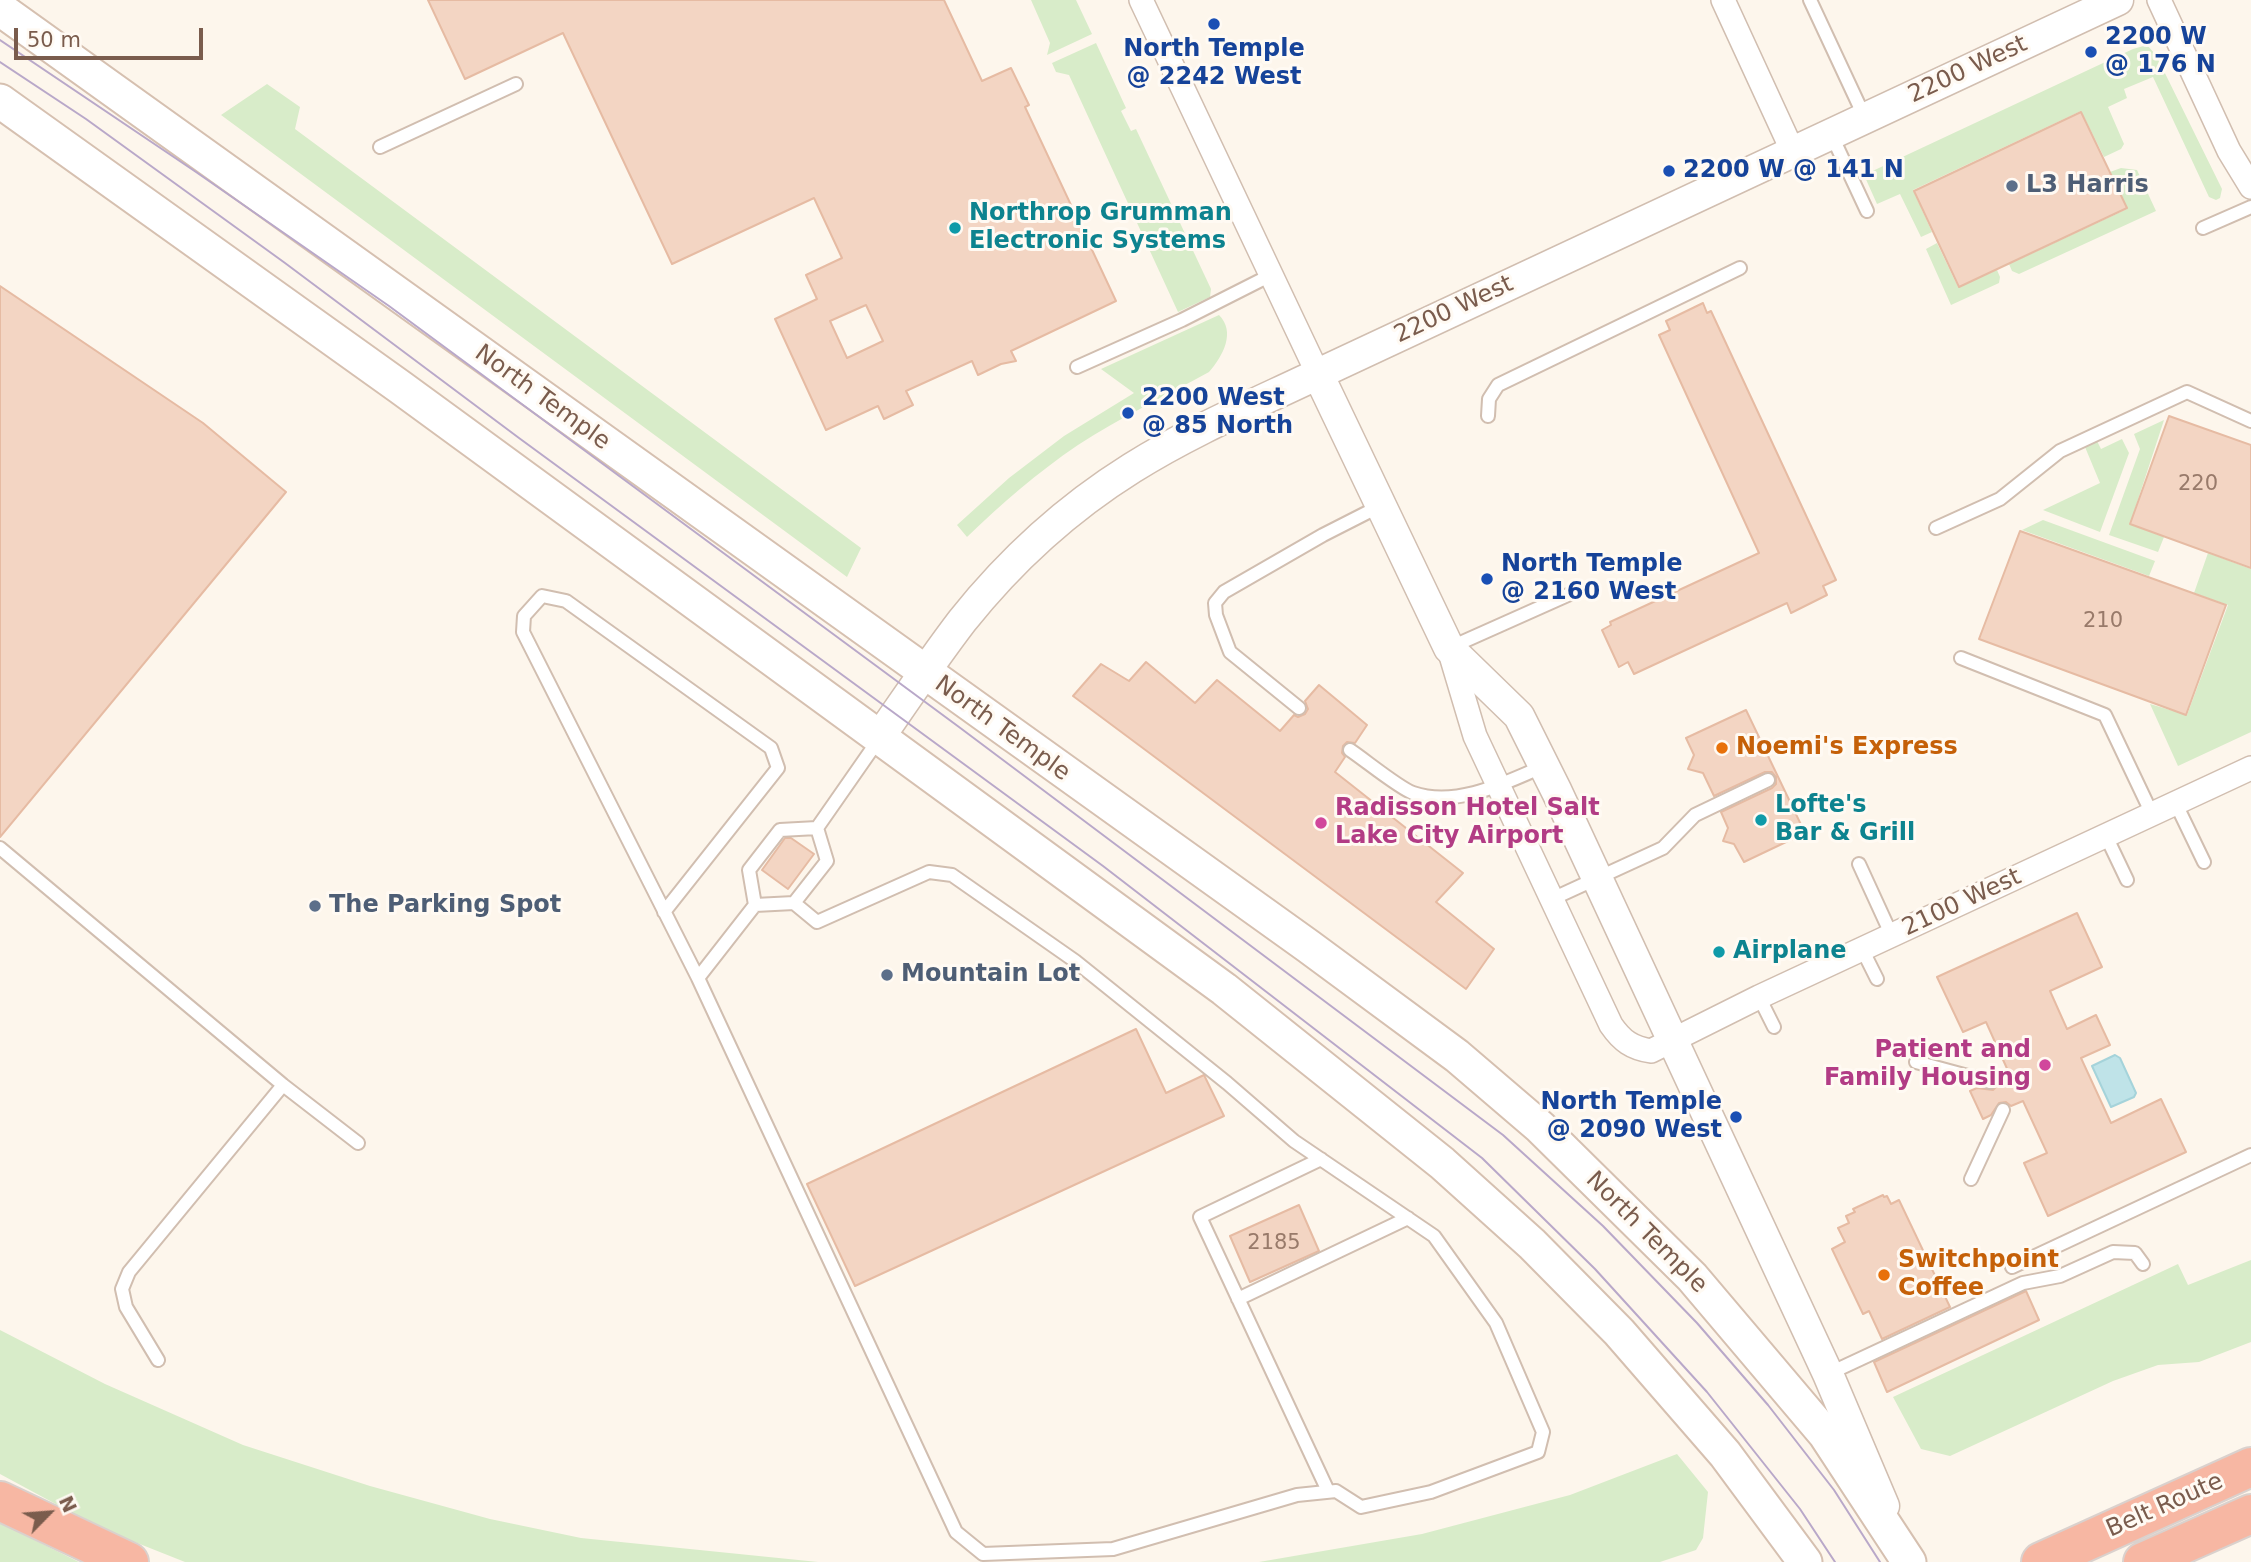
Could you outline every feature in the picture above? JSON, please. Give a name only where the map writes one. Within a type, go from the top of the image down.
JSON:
[{"type":"highway","name":"Belt Route","points":[[2041,1562],[2251,1467]]},
{"type":"highway","points":[[0,1500],[129,1562]]},
{"type":"highway","name":"Belt Route","points":[[2143,1562],[2251,1514]]},
{"type":"main road","name":"North Temple","points":[[0,9],[320,236],[1457,1056],[1541,1127],[1692,1277],[1832,1445],[1907,1558]]},
{"type":"main road","points":[[0,101],[400,387],[1224,989],[1442,1163],[1532,1244],[1619,1332],[1725,1454],[1805,1562]]},
{"type":"street","name":"North Temple","points":[[1141,0],[1449,648],[1475,736],[1611,1025],[1619,1036],[1637,1048],[1651,1051],[1673,1040]]},
{"type":"street","points":[[1723,0],[1793,152]]},
{"type":"street","name":"2200 West","points":[[879,738],[962,622],[1008,569],[1050,529],[1093,495],[1169,446],[2118,0]]},
{"type":"street","points":[[2159,0],[2229,151],[2251,187]]},
{"type":"street","name":"North Temple","points":[[1449,648],[1519,716],[1598,878],[1828,1374],[1907,1558]]},
{"type":"street","name":"2100 West","points":[[1673,1040],[1759,997],[2250,771]]},
{"type":"lane","points":[[1810,0],[1865,118]]},
{"type":"lane","points":[[380,147],[516,84]]},
{"type":"lane","points":[[1831,134],[1867,211]]},
{"type":"lane","points":[[2203,228],[2251,207]]},
{"type":"lane","points":[[1488,416],[1489,399],[1498,386],[1740,268]]},
{"type":"lane","points":[[1077,367],[1271,275]]},
{"type":"lane","points":[[1936,528],[2000,499],[2060,451],[2187,392],[2251,421]]},
{"type":"lane","points":[[1299,708],[1230,652],[1216,615],[1215,603],[1224,592],[1323,535],[1380,506]]},
{"type":"lane","points":[[1449,648],[1570,594]]},
{"type":"lane","points":[[664,912],[778,768],[771,748],[566,601],[542,596],[524,616],[523,632],[664,912],[698,978],[956,1532],[983,1554],[1113,1549],[1297,1495],[1336,1491],[1361,1507],[1431,1492],[1538,1452],[1543,1432],[1496,1323],[1434,1237],[1294,1142],[1227,1083],[1075,961],[952,875],[929,872],[817,922],[794,903],[755,905]]},
{"type":"lane","points":[[1961,658],[2105,715],[2152,814]]},
{"type":"lane","points":[[817,828],[879,738]]},
{"type":"lane","points":[[1350,750],[1412,793],[1446,798],[1498,787],[1544,766]]},
{"type":"lane","points":[[1552,899],[1663,848],[1695,815],[1768,780]]},
{"type":"lane","points":[[2176,804],[2204,862]]},
{"type":"lane","points":[[794,903],[828,861],[817,828]]},
{"type":"lane","points":[[698,978],[755,905],[749,870],[763,850],[780,830],[817,828]]},
{"type":"lane","points":[[2106,836],[2127,880]]},
{"type":"lane","points":[[0,848],[283,1085],[358,1143]]},
{"type":"lane","points":[[1859,863],[1892,936]]},
{"type":"lane","points":[[1862,949],[1877,979]]},
{"type":"lane","points":[[1759,997],[1774,1027]]},
{"type":"lane","points":[[1916,1062],[1990,1082]]},
{"type":"lane","points":[[158,1360],[126,1307],[122,1289],[129,1272],[283,1085]]},
{"type":"lane","points":[[1971,1179],[2003,1110]]},
{"type":"lane","points":[[2012,1268],[2251,1155]]},
{"type":"lane","points":[[1321,1159],[1200,1217],[1328,1492]]},
{"type":"lane","points":[[1238,1299],[1408,1218]]},
{"type":"lane","points":[[1828,1374],[2023,1283],[2060,1276],[2113,1252],[2135,1253],[2143,1264]]},
{"type":"green space","points":[[1031,0],[1076,0],[1092,34],[1047,55],[1050,43]]},
{"type":"green space","points":[[1096,43],[1126,108],[1121,111],[1131,131],[1136,129],[1211,289],[1210,297],[1178,312],[1069,75],[1056,72],[1052,63]]},
{"type":"green space","points":[[2147,45],[2156,55],[2222,189],[2220,198],[2216,200],[2209,197],[2153,77],[2124,89],[2127,98],[2108,107],[2124,144],[2121,149],[2104,157],[2081,111],[1913,190],[1932,232],[1921,237],[1900,194],[1877,204],[1864,175],[2133,49]]},
{"type":"green space","points":[[267,84],[300,107],[295,129],[861,548],[847,577],[221,115]]},
{"type":"green space","points":[[2121,168],[2137,170],[2156,211],[2019,274],[2012,271],[2009,264],[2127,209],[2110,172]]},
{"type":"green space","points":[[1937,243],[1958,287],[1997,270],[1999,283],[1951,305],[1926,249]]},
{"type":"green space","points":[[1219,315],[1227,329],[1226,344],[1209,372],[1078,445],[1020,489],[967,537],[957,525],[1009,478],[1064,436],[1134,393],[1101,369]]},
{"type":"green space","points":[[2164,420],[2130,524],[2164,537],[2158,552],[2109,535],[2140,449],[2134,434]]},
{"type":"green space","points":[[2122,439],[2129,453],[2100,532],[2043,510],[2100,483],[2085,447],[2097,441],[2101,449]]},
{"type":"green space","points":[[2043,520],[2155,561],[2149,576],[2022,530]]},
{"type":"green space","points":[[2208,553],[2251,569],[2251,732],[2178,766],[2150,704],[2187,715],[2228,605],[2194,593]]},
{"type":"green space","points":[[2251,1260],[2251,1342],[2199,1362],[2158,1365],[2113,1381],[1950,1456],[1921,1449],[1893,1397],[2178,1264],[2188,1285]]},
{"type":"green space","points":[[0,1330],[105,1384],[243,1445],[370,1486],[490,1519],[581,1538],[818,1562],[185,1562],[102,1529],[0,1474]]},
{"type":"green space","points":[[1677,1454],[1708,1492],[1703,1538],[1696,1550],[1660,1562],[1259,1562],[1422,1534],[1570,1495]]},
{"type":"green space","points":[[0,1523],[79,1562],[0,1562]]},
{"type":"water","points":[[2115,1055],[2120,1058],[2136,1093],[2134,1097],[2111,1107],[2092,1066]]},
{"type":"building","name":"Northrop Grumman Electronic Systems","points":[[428,0],[944,0],[982,81],[1011,68],[1029,105],[1025,107],[1116,301],[1011,351],[1016,361],[1001,364],[978,375],[972,361],[906,391],[913,405],[884,419],[878,406],[826,430],[775,319],[817,299],[806,275],[842,258],[814,198],[672,264],[563,33],[465,79]],"holes":[[[866,305],[883,341],[847,358],[830,321]]]},
{"type":"building","points":[[2081,112],[2127,208],[1959,287],[1914,191]]},
{"type":"building","points":[[0,286],[203,423],[286,492],[0,837]]},
{"type":"building","points":[[1703,303],[1707,313],[1711,311],[1836,580],[1823,586],[1827,595],[1791,613],[1787,603],[1634,674],[1628,662],[1619,667],[1602,630],[1611,625],[1610,622],[1759,553],[1659,335],[1670,330],[1666,321]]},
{"type":"building","points":[[2169,416],[2251,445],[2251,568],[2130,524]]},
{"type":"building","points":[[2020,531],[2226,605],[2186,715],[1979,639]]},
{"type":"building","name":"Radisson Hotel Salt Lake City Airport","points":[[1146,662],[1195,703],[1217,680],[1280,731],[1294,715],[1298,717],[1305,714],[1308,709],[1305,701],[1319,685],[1367,725],[1355,743],[1347,742],[1343,746],[1342,753],[1345,757],[1335,772],[1463,873],[1436,902],[1494,949],[1466,989],[1073,696],[1101,664],[1129,681]]},
{"type":"building","points":[[1746,710],[1805,833],[1744,862],[1734,844],[1723,841],[1728,828],[1721,812],[1772,788],[1776,784],[1776,777],[1772,772],[1765,772],[1714,796],[1703,773],[1688,769],[1694,755],[1686,738]]},
{"type":"building","points":[[785,838],[791,838],[814,854],[788,889],[762,870]]},
{"type":"building","name":"Patient and Family Housing","points":[[2077,913],[2102,967],[2050,991],[2067,1029],[2096,1015],[2110,1045],[2081,1058],[2111,1123],[2161,1099],[2186,1152],[2048,1216],[2024,1163],[2047,1153],[2023,1101],[2011,1106],[2006,1102],[1999,1103],[1991,1115],[1983,1119],[1970,1091],[1977,1088],[1993,1090],[1998,1085],[1998,1078],[2009,1073],[1986,1022],[1963,1032],[1937,977]]},
{"type":"building","points":[[1136,1029],[1166,1093],[1204,1075],[1224,1116],[855,1286],[807,1184]]},
{"type":"building","points":[[1883,1195],[1887,1196],[1891,1204],[1899,1200],[1950,1307],[1882,1339],[1869,1311],[1863,1314],[1832,1249],[1845,1242],[1838,1228],[1849,1223],[1846,1216],[1855,1212],[1853,1209]]},
{"type":"building","points":[[1299,1205],[1319,1251],[1250,1282],[1230,1236]]},
{"type":"building","points":[[2026,1291],[2039,1320],[1887,1392],[1874,1362]]},
{"type":"tram line","points":[[0,40],[389,306],[959,727],[1503,1135],[1603,1226],[1697,1323],[1768,1405],[1834,1490],[1880,1562]]},
{"type":"tram line","points":[[0,62],[86,119],[285,263],[1103,866],[1482,1158],[1595,1269],[1707,1392],[1800,1509],[1835,1562]]},
{"type":"place","name":"North Temple @ 2242 West","points":[[1214,24]]},
{"type":"place","name":"2200 W @ 176 N","points":[[2091,52]]},
{"type":"place","name":"2200 W @ 141 N","points":[[1669,171]]},
{"type":"place","name":"L3 Harris","points":[[2012,186]]},
{"type":"place","name":"Northrop Grumman Electronic Systems","points":[[955,228]]},
{"type":"place","name":"2200 West @ 85 North","points":[[1128,413]]},
{"type":"place","name":"North Temple @ 2160 West","points":[[1487,579]]},
{"type":"place","name":"Noemi's Express","points":[[1722,748]]},
{"type":"place","name":"Lofte's Bar & Grill","points":[[1761,820]]},
{"type":"place","name":"Radisson Hotel Salt Lake City Airport","points":[[1321,823]]},
{"type":"place","name":"The Parking Spot","points":[[315,906]]},
{"type":"place","name":"Airplane","points":[[1719,952]]},
{"type":"place","name":"Mountain Lot","points":[[887,975]]},
{"type":"place","name":"Patient and Family Housing","points":[[2045,1065]]},
{"type":"place","name":"North Temple @ 2090 West","points":[[1736,1117]]},
{"type":"place","name":"Switchpoint Coffee","points":[[1884,1275]]}]
